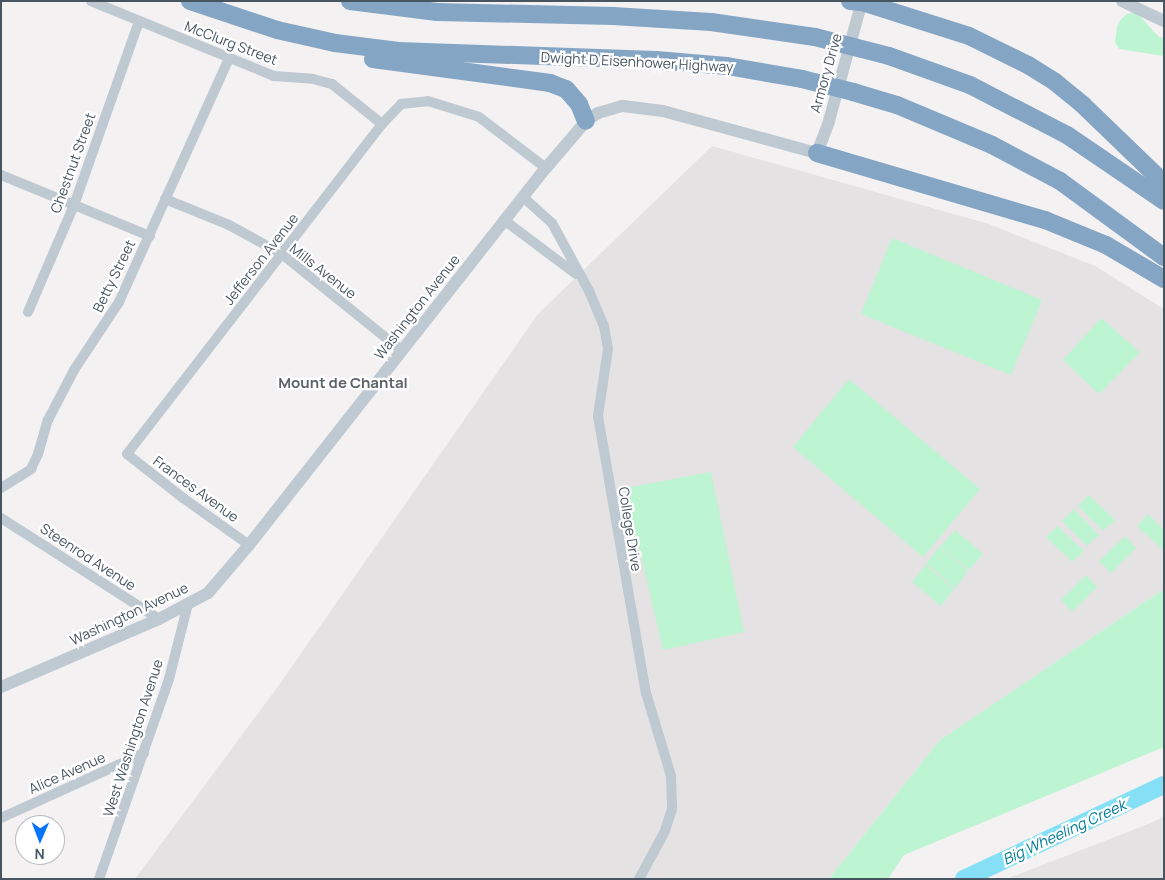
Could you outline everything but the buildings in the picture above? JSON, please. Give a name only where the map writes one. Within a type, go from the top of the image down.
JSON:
[{"type":"highway","name":"Dwight D Eisenhower Highway","points":[[190,1],[277,30],[335,42],[398,51],[656,60],[727,66],[802,79],[853,92],[898,105],[944,123],[1060,181],[1164,257]]},
{"type":"highway","points":[[357,2],[394,1]]},
{"type":"highway","points":[[357,2],[437,12],[613,16],[711,22],[815,37],[888,56],[970,85],[1067,135],[1164,201]]},
{"type":"highway","points":[[858,2],[969,36],[1028,65],[1055,82],[1082,105],[1164,183]]},
{"type":"highway","points":[[277,30],[350,55],[522,81],[550,83],[566,88],[579,104],[586,121]]},
{"type":"highway","points":[[818,153],[1045,220],[1106,245],[1164,279]]},
{"type":"street","name":"McClurg Street","points":[[91,1],[274,76],[313,79],[332,84],[382,124]]},
{"type":"street","points":[[1122,1],[1164,21]]},
{"type":"street","name":"Armory Drive","points":[[818,153],[855,28],[858,2]]},
{"type":"street","name":"Chestnut Street","points":[[28,312],[74,204],[139,22]]},
{"type":"street","name":"Betty Street","points":[[1,488],[31,469],[38,454],[48,420],[74,370],[102,331],[119,302],[229,58]]},
{"type":"street","name":"Jefferson Avenue","points":[[126,454],[382,124],[401,104],[428,101],[479,117],[546,168]]},
{"type":"street","name":"Washington Avenue","points":[[1,687],[159,619],[208,593],[249,545],[546,168],[586,121],[598,113],[623,106],[664,111],[818,153]]},
{"type":"street","points":[[1,175],[150,236]]},
{"type":"street","name":"College Drive","points":[[523,197],[552,223],[581,277],[604,326],[608,349],[598,416],[646,693],[671,776],[672,809],[665,831],[639,879]]},
{"type":"street","name":"Mills Avenue","points":[[165,199],[229,225],[282,254],[402,352]]},
{"type":"street","points":[[504,220],[581,277]]},
{"type":"street","name":"Frances Avenue","points":[[126,454],[249,545]]},
{"type":"street","name":"Steenrod Avenue","points":[[1,518],[159,619]]},
{"type":"street","name":"West Washington Avenue","points":[[99,879],[169,679],[188,604]]},
{"type":"street","name":"Alice Avenue","points":[[1,818],[144,753]]},
{"type":"shaded area","points":[[712,146],[989,224],[1095,266],[1164,309],[1164,589],[940,740],[829,879],[135,879],[279,685],[538,314]]},
{"type":"shaded area","points":[[1164,816],[1164,879],[1006,879],[1151,823]]},
{"type":"green space","points":[[1136,12],[1159,37],[1164,38],[1164,56],[1119,49],[1115,42],[1117,27],[1121,19],[1127,14]]},
{"type":"green space","points":[[892,238],[1042,300],[1011,375],[861,314]]},
{"type":"green space","points":[[1101,318],[1140,352],[1099,394],[1063,360]]},
{"type":"green space","points":[[849,379],[980,489],[923,557],[793,447]]},
{"type":"green space","points":[[711,472],[744,632],[663,650],[625,488]]},
{"type":"green space","points":[[1089,495],[1115,520],[1103,531],[1078,506]]},
{"type":"green space","points":[[1074,509],[1099,535],[1087,546],[1062,521]]},
{"type":"green space","points":[[1148,514],[1164,530],[1163,550],[1137,526]]},
{"type":"green space","points":[[1058,526],[1084,551],[1072,562],[1046,537]]},
{"type":"green space","points":[[955,530],[983,554],[969,570],[940,547]]},
{"type":"green space","points":[[1125,536],[1136,548],[1111,573],[1099,561]]},
{"type":"green space","points":[[939,547],[968,571],[955,588],[926,564]]},
{"type":"green space","points":[[925,565],[954,589],[941,606],[912,582]]},
{"type":"green space","points":[[1086,575],[1097,587],[1072,612],[1061,600]]},
{"type":"green space","points":[[1164,589],[1164,747],[904,855],[888,879],[829,879],[940,740]]},
{"type":"waterway","name":"Big Wheeling Creek","points":[[964,879],[1164,785]]},
{"type":"district","name":"Mount de Chantal","points":[[343,383]]}]
